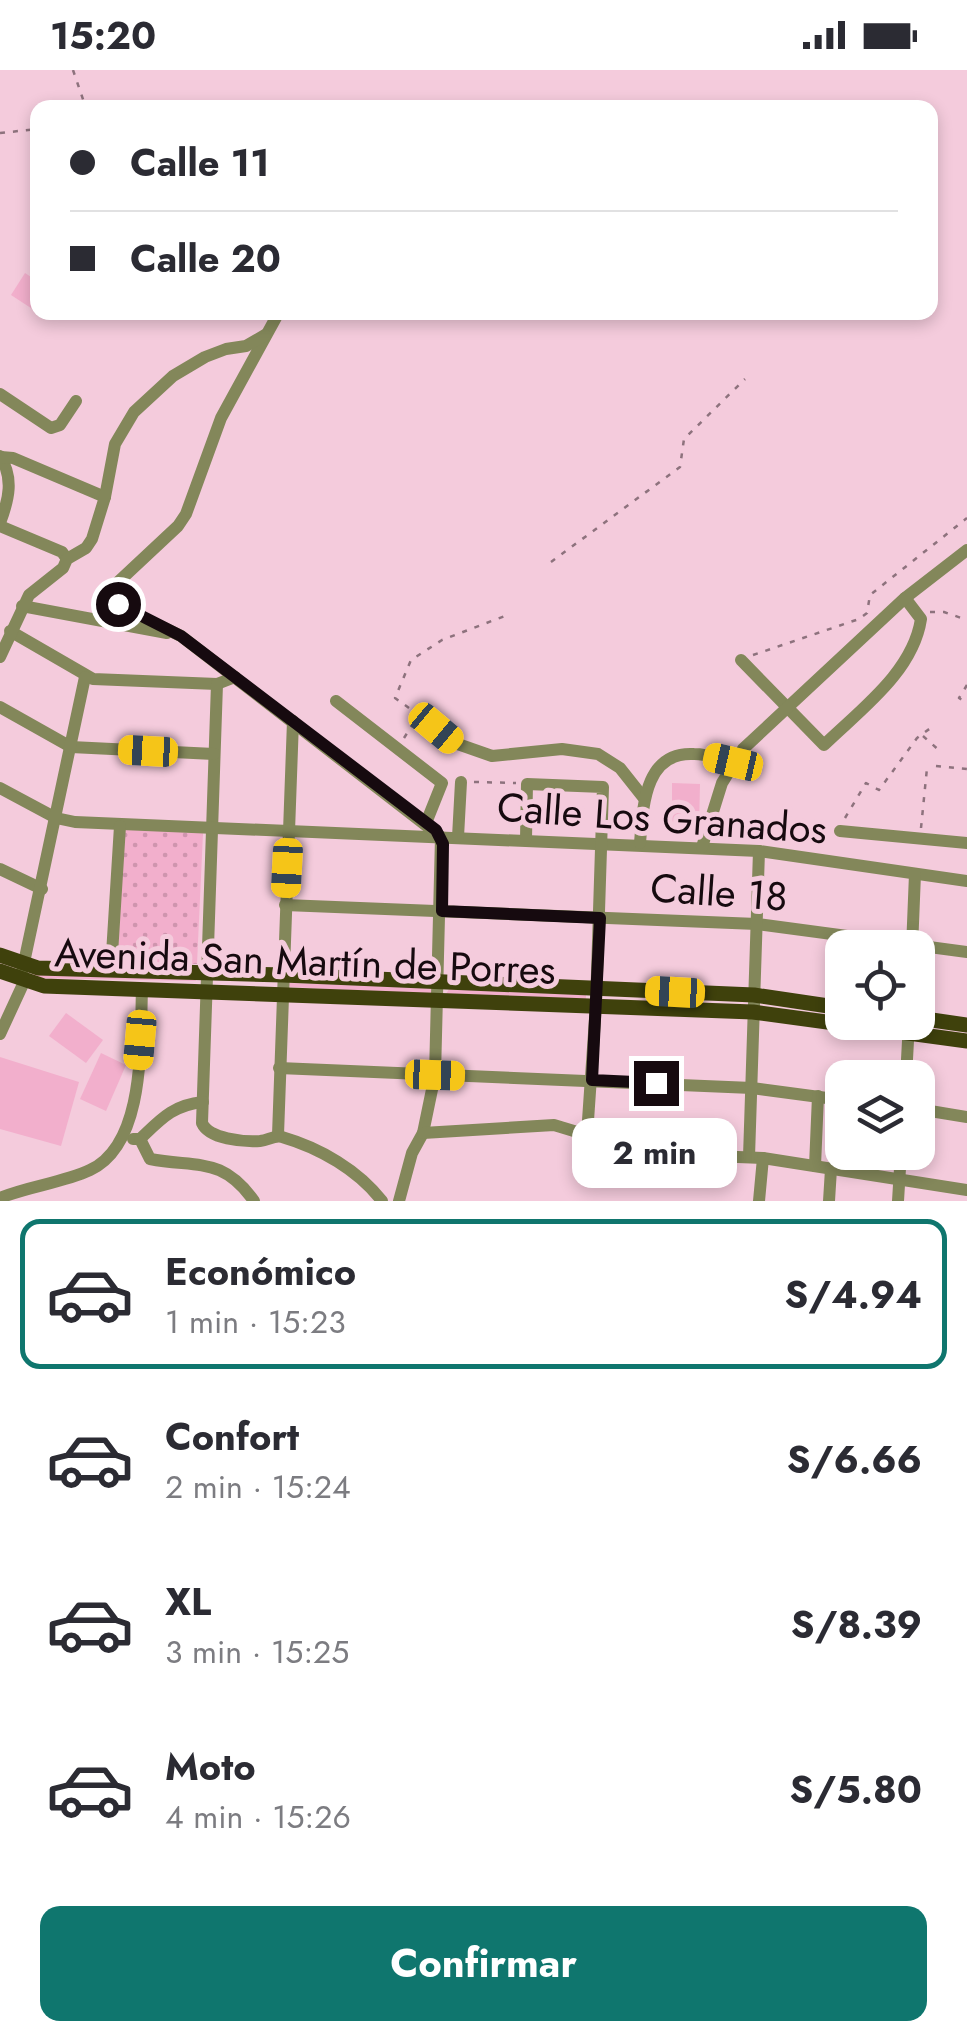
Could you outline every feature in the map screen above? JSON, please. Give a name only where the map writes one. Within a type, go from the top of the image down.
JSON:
[{"type":"main road","name":"Avenida San Martín de Porres","points":[[0,954],[22,976],[111,970],[282,974],[825,1007]]},
{"type":"main road","name":"Avenida San Martín de Porres","points":[[0,971],[44,986],[438,1000],[596,996]]},
{"type":"main road","name":"Avenida San Martín de Porres","points":[[753,1004],[825,1013]]},
{"type":"main road","name":"Avenida San Martín de Porres","points":[[935,1024],[967,1025]]},
{"type":"main road","name":"Avenida San Martín de Porres","points":[[935,1031],[967,1041]]},
{"type":"street","points":[[274,320],[221,418],[186,514],[112,592],[122,608],[181,636],[441,837],[435,1075],[423,1133],[412,1154],[400,1201]]},
{"type":"street","points":[[0,657],[22,606],[35,588],[63,568],[67,559],[79,554],[92,539],[106,497],[115,444],[134,412],[173,376],[217,351],[246,346],[268,334]]},
{"type":"street","points":[[0,394],[51,428],[60,424],[76,401]]},
{"type":"street","points":[[0,456],[106,497]]},
{"type":"street","points":[[0,456],[10,484],[0,524],[62,552],[67,559]]},
{"type":"street","points":[[702,848],[707,822],[733,762],[743,749],[905,598],[967,550]]},
{"type":"street","points":[[741,660],[824,745],[896,673],[911,650],[920,619],[905,598]]},
{"type":"street","points":[[22,606],[181,636]]},
{"type":"street","points":[[10,631],[85,676],[102,680],[217,684],[235,677]]},
{"type":"street","points":[[0,1034],[22,976],[85,676]]},
{"type":"street","points":[[217,684],[202,1123],[214,1136],[258,1141],[278,1135],[333,1159],[367,1181],[382,1201]]},
{"type":"street","points":[[336,701],[442,783],[426,823]]},
{"type":"street","points":[[0,707],[72,747],[214,754]]},
{"type":"street","points":[[419,715],[452,742],[492,756],[562,748],[598,754],[620,768],[643,797]]},
{"type":"street","points":[[278,1135],[293,721]]},
{"type":"street","points":[[640,843],[643,797],[652,776],[666,762],[679,755],[696,754],[733,762]]},
{"type":"street","points":[[458,837],[461,782]]},
{"type":"street","points":[[526,840],[527,784],[604,788],[592,1080],[586,1135]]},
{"type":"street","name":"Calle Los Granados","points":[[0,788],[56,818],[120,826],[640,843],[759,851],[967,880]]},
{"type":"street","points":[[111,970],[120,826]]},
{"type":"street","points":[[840,832],[967,842]]},
{"type":"street","points":[[759,851],[752,1088],[759,1201]]},
{"type":"street","points":[[0,870],[42,889]]},
{"type":"street","points":[[913,930],[915,874]]},
{"type":"street","name":"Calle 18","points":[[285,905],[758,924],[825,934]]},
{"type":"street","name":"Calle 18","points":[[935,949],[967,952]]},
{"type":"street","points":[[0,1198],[90,1170],[109,1158],[122,1139],[136,1083],[142,989]]},
{"type":"street","points":[[279,1068],[752,1088],[825,1097]]},
{"type":"street","points":[[814,1166],[818,1096]]},
{"type":"street","points":[[122,1139],[140,1139],[169,1111],[203,1102]]},
{"type":"street","points":[[935,1112],[967,1117]]},
{"type":"street","points":[[423,1133],[554,1124],[586,1135],[597,1149],[612,1152],[756,1157],[825,1168]]},
{"type":"street","points":[[140,1139],[150,1159],[211,1165],[242,1184],[254,1201]]},
{"type":"street","points":[[828,1201],[831,1170]]},
{"type":"street","points":[[838,1170],[967,1190]]},
{"type":"street","points":[[898,1201],[900,1170]]},
{"type":"path","points":[[73,70],[83,100]]},
{"type":"path","points":[[0,133],[30,130]]},
{"type":"path","points":[[550,562],[680,467],[684,440],[745,379]]},
{"type":"path","points":[[741,660],[860,619],[867,613],[870,595],[967,518]]},
{"type":"path","points":[[934,546],[946,564]]},
{"type":"path","points":[[920,619],[934,611],[967,620]]},
{"type":"path","points":[[398,747],[419,715],[395,698],[411,660],[442,640],[510,614]]},
{"type":"path","points":[[967,686],[959,698],[967,704]]},
{"type":"path","points":[[840,832],[866,783],[879,790],[922,734],[932,727]]},
{"type":"path","points":[[922,734],[941,752]]},
{"type":"path","points":[[936,766],[967,770]]},
{"type":"path","points":[[920,838],[927,768]]},
{"type":"path","points":[[461,782],[527,784]]},
{"type":"shaded area","points":[[25,273],[30,276],[30,307],[11,295]]},
{"type":"shaded area","points":[[672,783],[700,784],[699,828],[672,828]]},
{"type":"shaded area","points":[[124,829],[203,833],[197,964],[117,962]]},
{"type":"shaded area","points":[[33,974],[195,979],[196,981],[35,978]]},
{"type":"shaded area","points":[[290,983],[431,988],[432,994],[290,987]]},
{"type":"shaded area","points":[[449,989],[586,993],[586,999],[446,994]]},
{"type":"shaded area","points":[[66,1013],[103,1040],[86,1063],[49,1036]]},
{"type":"shaded area","points":[[101,1053],[126,1065],[106,1111],[80,1099]]},
{"type":"shaded area","points":[[0,1057],[79,1082],[61,1146],[0,1129]]},
{"type":"route","points":[[118,604],[181,636],[436,830],[443,844],[442,911],[600,918],[592,1080],[656,1083]]}]
